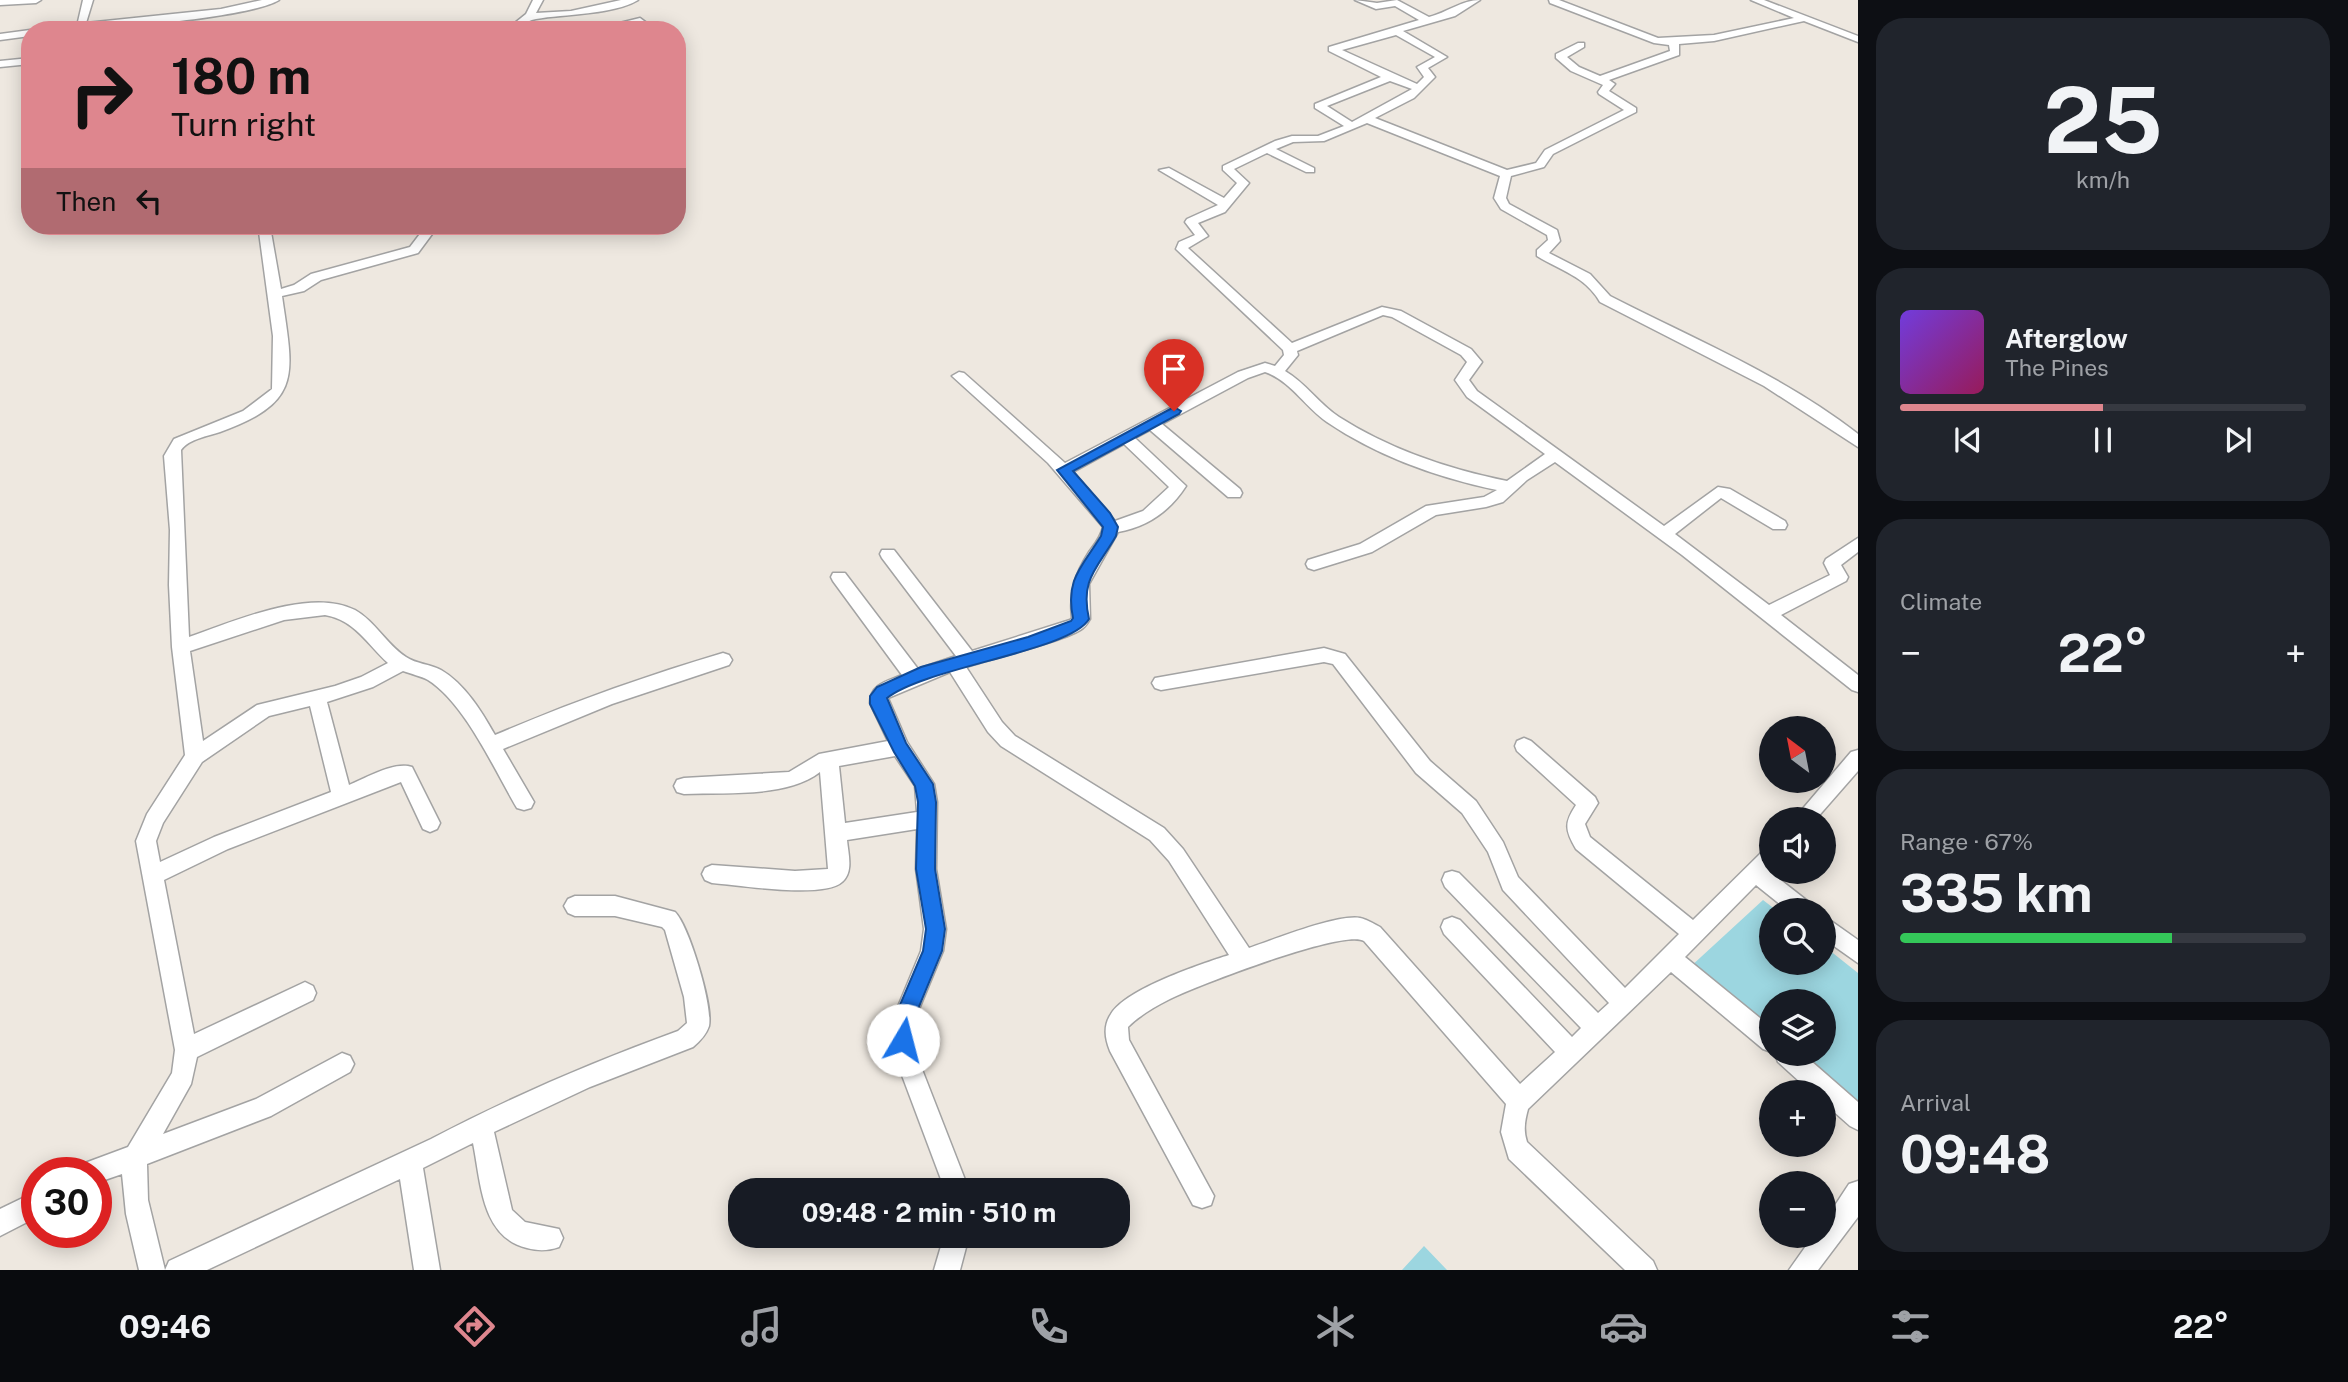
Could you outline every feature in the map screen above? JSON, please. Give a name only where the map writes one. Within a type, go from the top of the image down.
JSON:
[{"type":"street","points":[[0,2],[36,0]]},
{"type":"street","points":[[84,21],[88,0]]},
{"type":"street","points":[[125,21],[178,12],[221,12],[274,0]]},
{"type":"street","points":[[523,21],[530,16],[538,0]]},
{"type":"street","points":[[1360,0],[1376,6],[1397,3],[1413,15],[1430,20]]},
{"type":"street","points":[[1419,88],[1390,78],[1333,49],[1452,14],[1475,0]]},
{"type":"street","points":[[1756,0],[1858,39]]},
{"type":"street","points":[[530,16],[571,14],[626,1]]},
{"type":"street","points":[[1553,1],[1657,41],[1714,38],[1802,19]]},
{"type":"street","points":[[1277,372],[1291,355],[1290,349],[1182,249],[1183,245],[1202,236],[1191,222],[1226,204],[1243,181],[1226,169],[1292,139],[1326,137],[1403,100],[1419,88],[1430,77],[1422,67],[1442,57],[1396,32]]},
{"type":"street","points":[[0,37],[21,34]]},
{"type":"street","points":[[1601,80],[1675,53],[1674,42]]},
{"type":"street","points":[[1365,118],[1506,174],[1540,165],[1549,152],[1632,110],[1602,92],[1610,84],[1575,69],[1560,56],[1581,45]]},
{"type":"street","points":[[0,64],[21,62]]},
{"type":"street","points":[[1352,126],[1320,106],[1390,78]]},
{"type":"street","points":[[1267,149],[1310,170]]},
{"type":"street","points":[[1165,170],[1226,204]]},
{"type":"street","points":[[1506,174],[1500,193],[1503,203],[1548,229],[1555,237],[1540,251],[1543,255],[1594,281],[1602,289],[1605,299],[1610,302],[1769,383],[1829,419],[1858,442]]},
{"type":"street","points":[[195,756],[178,611],[174,449],[179,442],[191,436],[258,409],[278,390],[281,378],[275,294],[265,235]]},
{"type":"street","points":[[275,294],[299,288],[316,277],[414,250],[426,235]]},
{"type":"street","points":[[1290,349],[1382,311],[1396,314],[1473,357],[1475,362],[1462,380],[1465,386],[1769,613],[1858,685]]},
{"type":"street","points":[[1064,470],[1243,374],[1261,368],[1277,372],[1322,411],[1349,428],[1432,468],[1502,486]]},
{"type":"street","points":[[952,1178],[905,1054],[901,1026],[932,951],[935,929],[926,869],[927,819],[924,784],[900,747],[879,704],[879,696],[883,691],[914,677],[961,660],[1031,642],[1076,625],[1081,619],[1077,601],[1079,584],[1109,536],[1111,527],[1064,470],[959,376]]},
{"type":"street","points":[[1151,423],[1234,493]]},
{"type":"street","points":[[1111,527],[1137,523],[1166,500],[1178,486],[1126,438]]},
{"type":"street","points":[[1314,564],[1366,548],[1432,510],[1497,498],[1502,486],[1555,455]]},
{"type":"street","points":[[1664,534],[1717,492],[1724,493],[1779,526]]},
{"type":"street","points":[[1769,613],[1840,577],[1832,563],[1855,549]]},
{"type":"street","points":[[888,554],[961,660],[995,727],[1008,741],[1157,834],[1176,855],[1245,960]]},
{"type":"street","points":[[839,578],[914,677]]},
{"type":"street","points":[[181,647],[281,614],[324,609],[341,611],[355,620],[401,664],[427,671],[439,678],[478,724],[524,802]]},
{"type":"street","points":[[1161,683],[1324,655],[1339,659],[1423,767],[1476,816],[1496,848],[1510,883],[1625,1003]]},
{"type":"street","points":[[490,746],[572,710],[659,678],[723,660]]},
{"type":"street","points":[[152,1270],[135,1193],[136,1157],[183,1076],[186,1050],[151,876],[146,841],[150,831],[195,756],[264,710],[317,698],[367,682],[401,664]]},
{"type":"street","points":[[317,698],[342,795]]},
{"type":"street","points":[[1524,746],[1588,803],[1575,822],[1576,831],[1583,844],[1694,934]]},
{"type":"street","points":[[684,786],[789,780],[799,777],[819,762],[900,747]]},
{"type":"street","points":[[1815,807],[1858,758]]},
{"type":"street","points":[[712,874],[814,883],[827,881],[838,872],[837,833],[829,761]]},
{"type":"street","points":[[151,876],[221,842],[405,773],[430,823]]},
{"type":"street","points":[[837,833],[927,819]]},
{"type":"street","points":[[1644,1270],[1518,1150],[1511,1129],[1519,1101],[1625,1003],[1759,869]]},
{"type":"street","points":[[1452,880],[1598,1029]]},
{"type":"street","points":[[1781,884],[1793,898]]},
{"type":"street","points":[[178,1270],[410,1162],[481,1125],[585,1077],[685,1039],[695,1031],[698,1024],[695,997],[674,925],[668,919],[615,906],[575,906]]},
{"type":"street","points":[[1202,1196],[1118,1043],[1115,1028],[1121,1018],[1161,992],[1245,960],[1351,926],[1364,929],[1390,952],[1519,1101]]},
{"type":"street","points":[[1452,927],[1571,1052]]},
{"type":"street","points":[[1836,936],[1858,953]]},
{"type":"street","points":[[1670,958],[1759,1031]]},
{"type":"street","points":[[186,1050],[305,993]]},
{"type":"street","points":[[112,1166],[264,1108],[342,1064]]},
{"type":"street","points":[[1800,1066],[1858,1118]]},
{"type":"street","points":[[481,1125],[501,1215],[508,1227],[523,1237],[550,1238]]},
{"type":"street","points":[[410,1162],[427,1270]]},
{"type":"street","points":[[1802,1270],[1847,1212],[1858,1193]]},
{"type":"street","points":[[0,1223],[21,1212]]},
{"type":"street","points":[[947,1270],[953,1248]]},
{"type":"water","points":[[1759,904],[1759,975],[1836,975],[1836,956],[1858,973],[1858,1103],[1855,1106],[1836,1090],[1836,1080],[1824,1080],[1807,1066],[1836,1066],[1836,989],[1759,989],[1759,1026],[1689,968]]},
{"type":"water","points":[[1424,1246],[1447,1270],[1402,1270]]},
{"type":"route","points":[[903,1040],[901,1026],[932,951],[935,929],[926,869],[927,802],[924,784],[900,747],[879,704],[879,696],[883,691],[927,672],[967,658],[1031,642],[1076,625],[1081,619],[1077,601],[1079,584],[1109,536],[1111,527],[1064,470],[1174,411]]}]
